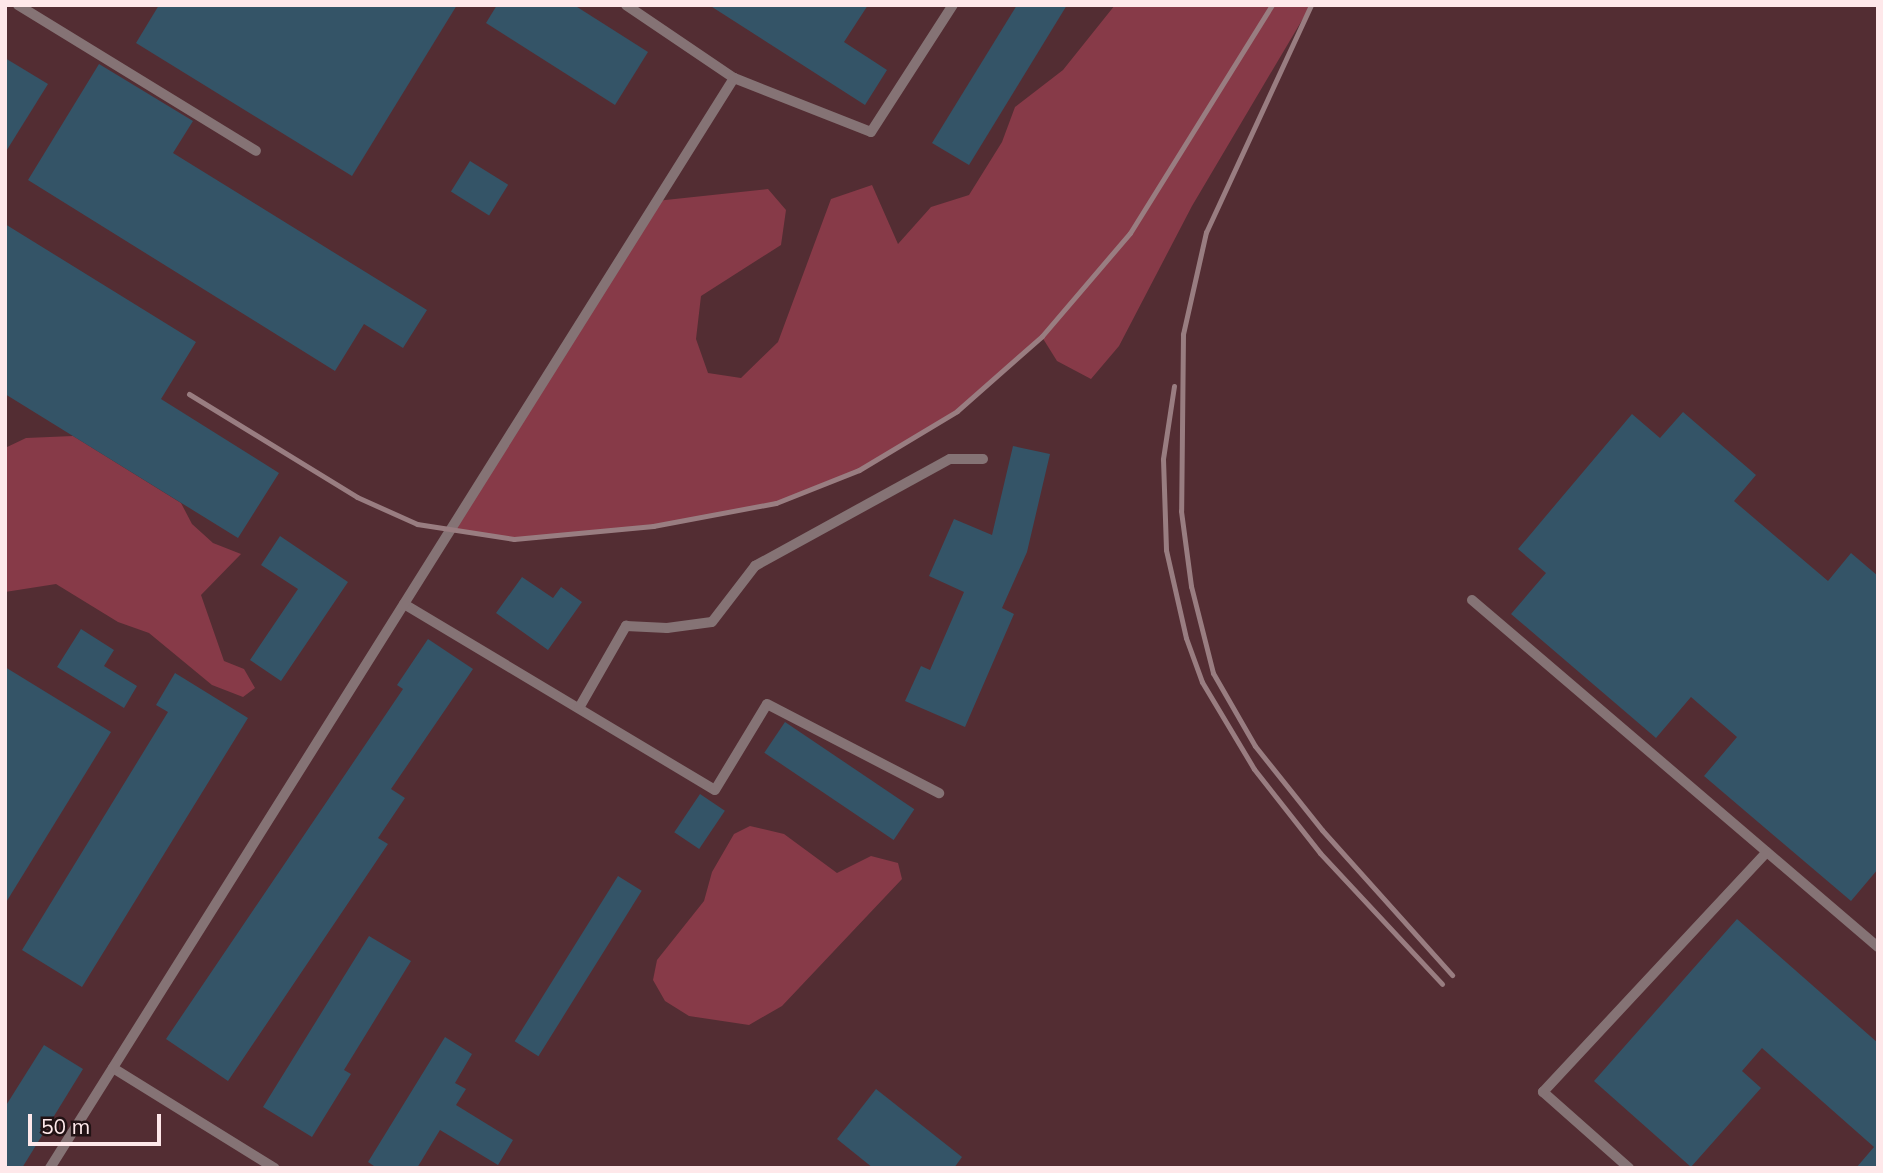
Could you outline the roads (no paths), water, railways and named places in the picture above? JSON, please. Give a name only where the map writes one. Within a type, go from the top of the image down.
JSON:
[{"type":"lane","points":[[18,5],[256,151]]},
{"type":"lane","points":[[629,6],[734,78],[871,132],[953,5]]},
{"type":"lane","points":[[50,1168],[734,78]]},
{"type":"lane","points":[[579,708],[626,626],[667,628],[712,622],[755,566],[950,459],[983,459]]},
{"type":"lane","points":[[1472,600],[1878,947]]},
{"type":"lane","points":[[404,604],[715,790],[767,705],[939,793]]},
{"type":"lane","points":[[1629,1168],[1543,1092],[1767,852]]},
{"type":"lane","points":[[113,1068],[274,1168]]},
{"type":"railway","points":[[189,394],[357,497],[417,524],[514,539],[653,526],[776,503],[859,470],[957,411],[1042,336],[1130,233],[1272,5]]},
{"type":"railway","points":[[1311,5],[1206,232],[1183,334],[1181,511],[1191,586],[1213,673],[1255,746],[1322,830],[1452,975]]},
{"type":"railway","points":[[1174,386],[1163,459],[1166,550],[1186,638],[1202,682],[1254,769],[1320,853],[1442,984]]}]
